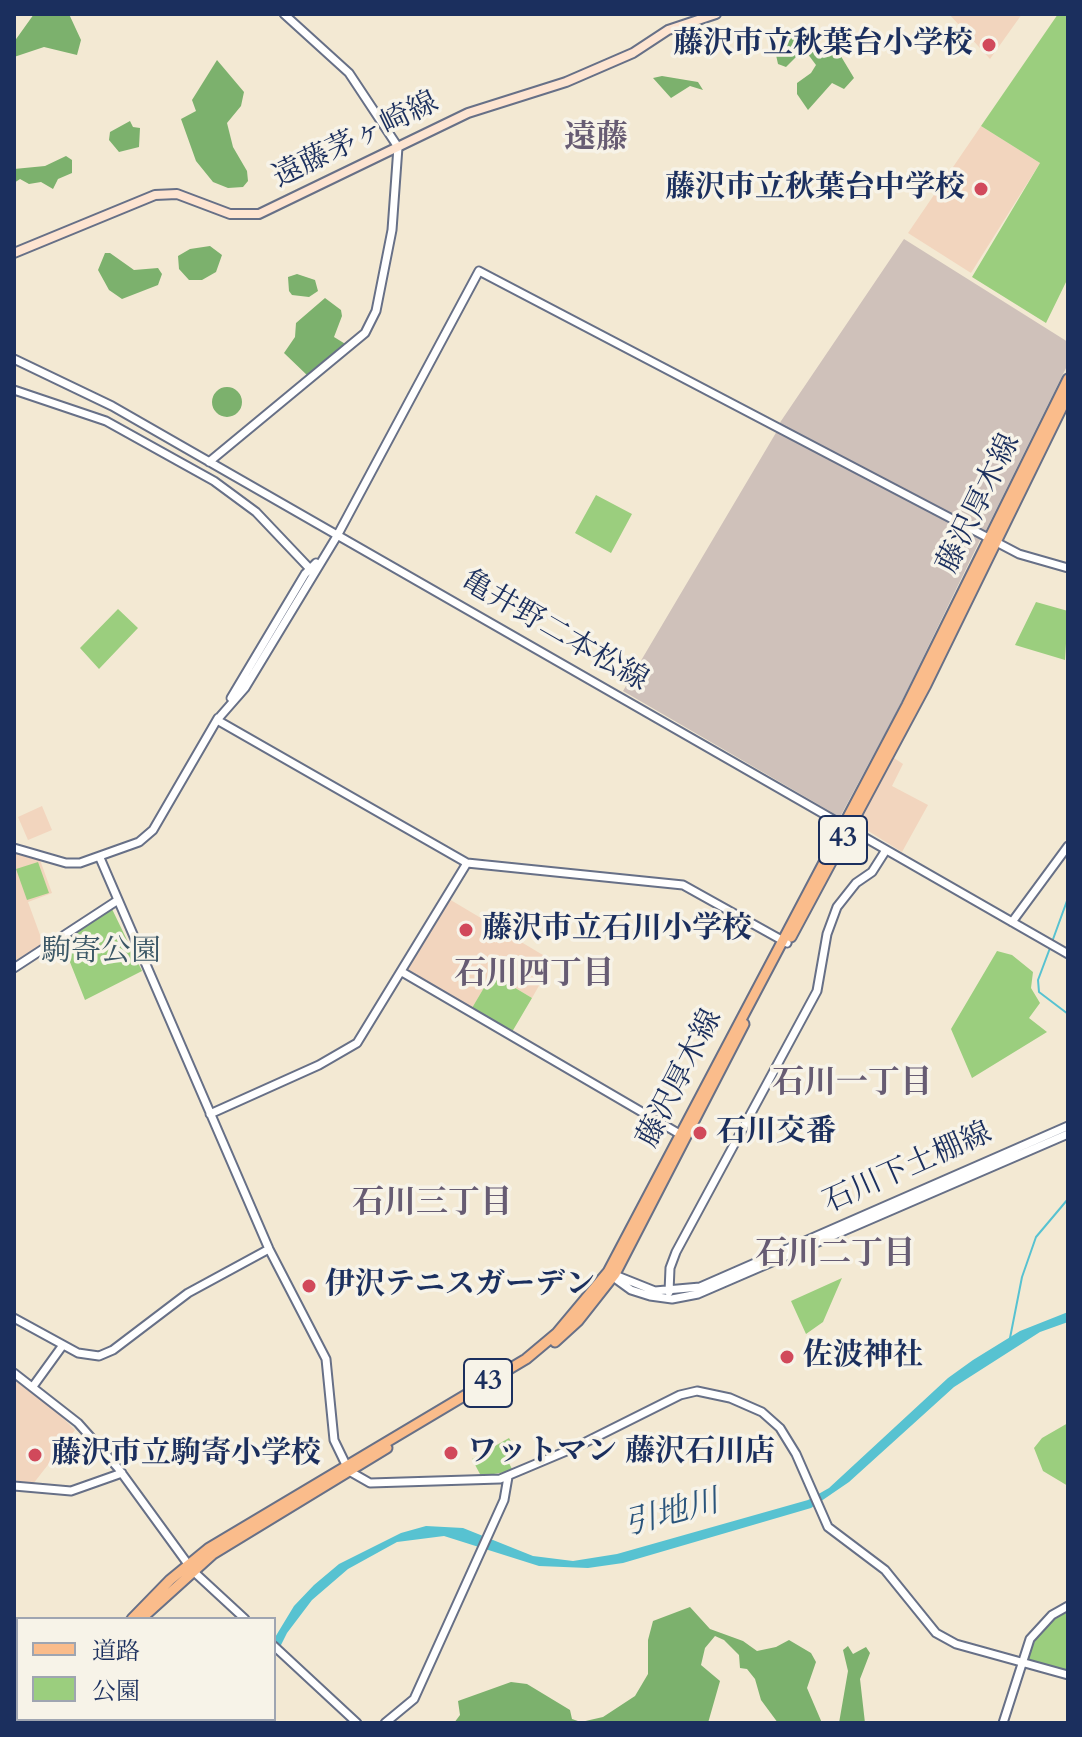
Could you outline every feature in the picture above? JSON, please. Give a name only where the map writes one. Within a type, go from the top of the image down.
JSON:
[{"type":"main road","name":"遠藤茅ヶ崎線","points":[[14,253],[155,195],[177,194],[230,214],[259,214],[468,113],[566,82],[622,59],[668,30],[716,14]]},
{"type":"main road","name":"藤沢厚木線","points":[[134,1617],[190,1568],[347,1468],[529,1363],[578,1321],[612,1275],[846,827],[1066,396],[1068,379]]},
{"type":"main road","name":"藤沢厚木線","points":[[143,1617],[190,1568]]},
{"type":"street","points":[[209,462],[352,345],[370,326],[379,300],[392,230],[398,147],[349,73],[284,14]]},
{"type":"street","points":[[14,848],[66,863],[100,858],[148,836],[217,720],[245,688],[312,570],[337,536],[479,271],[1019,554],[1068,568]]},
{"type":"street","name":"亀井野二本松線","points":[[14,359],[106,403],[1068,954]]},
{"type":"street","points":[[14,390],[106,421],[214,481],[246,503],[312,570]]},
{"type":"street","points":[[217,720],[467,863],[683,885],[785,942]]},
{"type":"street","points":[[1012,922],[1068,846]]},
{"type":"street","points":[[669,1292],[670,1268],[676,1252],[817,991],[827,934],[837,907],[856,883],[872,872],[886,850]]},
{"type":"street","points":[[100,858],[269,1249],[327,1362],[334,1440],[347,1468],[370,1483],[508,1477],[680,1395],[697,1391],[743,1402],[774,1422],[796,1454],[818,1509],[839,1537],[894,1579],[936,1633],[956,1644],[1068,1675]]},
{"type":"street","points":[[210,1114],[350,1049],[368,1028],[467,863]]},
{"type":"street","points":[[14,968],[118,900]]},
{"type":"street","points":[[402,972],[683,1136]]},
{"type":"street","name":"石川下土棚線","points":[[612,1275],[636,1285],[669,1292],[700,1287],[1068,1126]]},
{"type":"street","name":"石川下土棚線","points":[[612,1275],[650,1296],[672,1299],[698,1294],[1068,1134]]},
{"type":"street","points":[[14,1318],[88,1356],[107,1353],[188,1293],[269,1249]]},
{"type":"street","points":[[34,1385],[63,1345]]},
{"type":"street","points":[[14,1373],[34,1385],[78,1423],[122,1473],[190,1568],[243,1617]]},
{"type":"street","points":[[14,1486],[71,1491],[122,1473]]},
{"type":"street","points":[[385,1723],[414,1699],[504,1500],[508,1477]]},
{"type":"street","points":[[1003,1723],[1022,1661],[1037,1630],[1068,1606]]},
{"type":"street","points":[[277,1649],[357,1723]]},
{"type":"shaded area","name":"藤沢市立秋葉台小学校","points":[[949,14],[1022,14],[990,59]]},
{"type":"shaded area","name":"藤沢市立秋葉台中学校","points":[[981,126],[1040,163],[971,273],[908,233]]},
{"type":"shaded area","points":[[904,239],[1068,342],[1068,364],[985,532],[779,424]]},
{"type":"shaded area","points":[[777,431],[981,538],[898,709],[840,817],[623,691]]},
{"type":"shaded area","points":[[894,758],[903,764],[892,786],[928,805],[902,852],[857,824]]},
{"type":"shaded area","points":[[42,806],[52,830],[28,840],[18,817]]},
{"type":"shaded area","points":[[14,853],[40,860],[52,893],[28,902],[43,943],[14,962]]},
{"type":"shaded area","name":"藤沢市立石川小学校","points":[[449,899],[553,961],[532,998],[492,974],[472,1008],[407,969]]},
{"type":"shaded area","name":"藤沢市立駒寄小学校","points":[[14,1380],[49,1404],[75,1430],[33,1484],[14,1480]]},
{"type":"green space","points":[[34,14],[69,14],[81,40],[77,55],[44,47],[14,57],[14,42]]},
{"type":"green space","points":[[1058,14],[1068,14],[1068,278],[1046,323],[972,277],[1040,163],[981,126]]},
{"type":"green space","points":[[804,35],[822,48],[836,48],[854,78],[844,89],[832,83],[808,110],[797,94],[797,83],[816,65],[804,49],[786,67],[778,64],[774,46],[790,36]]},
{"type":"green space","points":[[217,60],[244,92],[241,106],[227,123],[233,147],[247,171],[248,181],[243,187],[228,188],[213,182],[196,161],[181,119],[196,111],[192,100]]},
{"type":"green space","points":[[662,76],[698,82],[703,90],[690,86],[671,98],[653,78]]},
{"type":"green space","points":[[130,121],[133,127],[140,128],[139,147],[119,152],[109,140],[110,132]]},
{"type":"green space","points":[[66,156],[72,160],[72,173],[58,179],[53,189],[41,182],[29,184],[20,179],[14,183],[14,169],[45,166]]},
{"type":"green space","points":[[210,246],[222,255],[216,272],[202,280],[189,280],[179,269],[178,256],[190,249]]},
{"type":"green space","points":[[105,253],[110,253],[134,270],[158,268],[162,274],[158,285],[122,299],[109,290],[98,270]]},
{"type":"green space","points":[[297,274],[315,280],[318,291],[309,297],[292,295],[288,277]]},
{"type":"green space","points":[[325,298],[341,310],[342,316],[334,337],[347,345],[309,377],[284,353],[295,337],[296,323]]},
{"type":"green space","points":[[227,387],[238,391],[242,402],[238,413],[227,417],[216,413],[212,402],[216,391]]},
{"type":"green space","points":[[596,495],[632,514],[611,553],[575,533]]},
{"type":"green space","points":[[1036,602],[1068,611],[1065,660],[1015,645]]},
{"type":"green space","points":[[118,609],[138,628],[99,669],[80,648]]},
{"type":"green space","points":[[38,862],[49,893],[27,900],[16,869]]},
{"type":"green space","name":"駒寄公園","points":[[112,909],[142,971],[85,1000],[62,942]]},
{"type":"green space","points":[[997,951],[1012,955],[1033,972],[1031,988],[1040,1003],[1029,1018],[1047,1032],[972,1078],[951,1029]]},
{"type":"green space","points":[[492,974],[532,998],[512,1032],[472,1008]]},
{"type":"green space","points":[[842,1278],[823,1322],[806,1334],[791,1301]]},
{"type":"green space","points":[[1068,1423],[1068,1486],[1043,1471],[1034,1448],[1042,1438]]},
{"type":"green space","points":[[509,1438],[516,1450],[506,1457],[513,1471],[481,1476],[472,1459]]},
{"type":"green space","points":[[690,1607],[710,1629],[743,1641],[757,1651],[789,1640],[811,1653],[816,1662],[807,1688],[822,1723],[778,1723],[761,1700],[755,1679],[747,1669],[740,1668],[739,1655],[724,1640],[715,1636],[705,1648],[701,1665],[720,1681],[708,1723],[454,1723],[460,1715],[458,1701],[511,1682],[527,1684],[570,1710],[572,1719],[581,1722],[603,1717],[635,1696],[648,1674],[648,1640],[653,1621]]},
{"type":"green space","points":[[1068,1607],[1068,1672],[1025,1659],[1033,1637]]},
{"type":"green space","points":[[848,1646],[853,1654],[866,1647],[870,1653],[860,1679],[865,1723],[839,1723],[848,1671],[843,1650]]},
{"type":"water","points":[[1068,1312],[1068,1322],[1040,1332],[954,1387],[849,1482],[811,1508],[623,1563],[588,1568],[539,1566],[444,1536],[397,1542],[348,1569],[312,1600],[287,1633],[276,1655],[276,1636],[294,1606],[314,1585],[339,1564],[401,1533],[426,1526],[463,1528],[533,1556],[573,1561],[617,1554],[808,1500],[829,1488],[948,1378],[1020,1331]]},
{"type":"waterway","points":[[1052,942],[1068,898]]},
{"type":"waterway","points":[[1050,948],[1038,980],[1039,992],[1068,1014]]},
{"type":"waterway","points":[[1010,1338],[1022,1277],[1036,1237],[1068,1199]]},
{"type":"place","name":"藤沢市立秋葉台小学校","points":[[989,45]]},
{"type":"place","name":"藤沢市立秋葉台中学校","points":[[981,189]]},
{"type":"place","name":"藤沢市立石川小学校","points":[[466,930]]},
{"type":"place","name":"石川交番","points":[[700,1133]]},
{"type":"place","name":"伊沢テニスガーデン","points":[[309,1286]]},
{"type":"place","name":"佐波神社","points":[[787,1357]]},
{"type":"place","name":"ワットマン 藤沢石川店","points":[[451,1453]]},
{"type":"place","name":"藤沢市立駒寄小学校","points":[[35,1455]]},
{"type":"district","name":"遠藤","points":[[596,140]]},
{"type":"district","name":"石川四丁目","points":[[534,976]]},
{"type":"district","name":"石川一丁目","points":[[852,1085]]},
{"type":"district","name":"石川三丁目","points":[[432,1205]]},
{"type":"district","name":"石川二丁目","points":[[835,1256]]},
{"type":"water label","name":"引地川","points":[[672,1515]]}]
